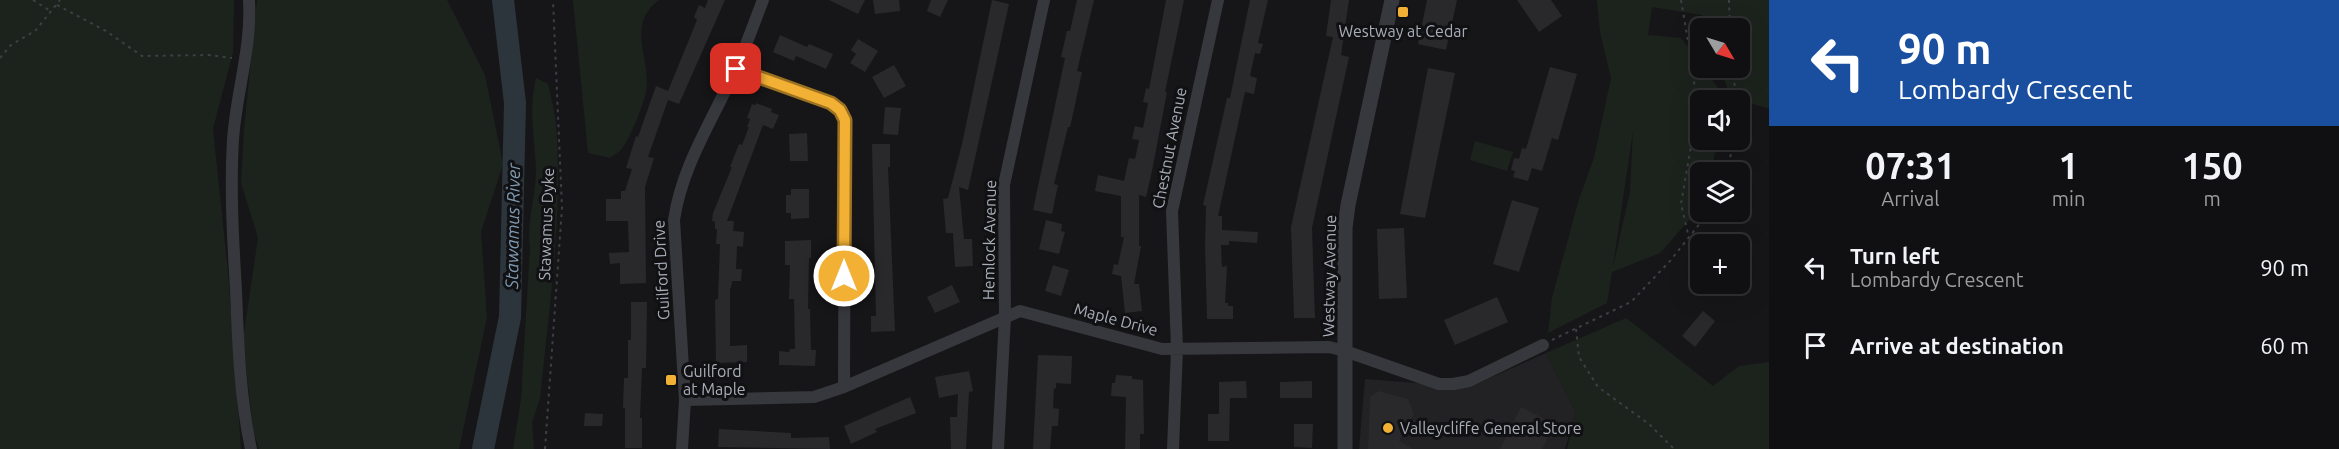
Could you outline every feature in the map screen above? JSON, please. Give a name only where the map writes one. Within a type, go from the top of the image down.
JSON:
[{"type":"street","points":[[249,0],[250,25],[233,137],[231,187],[238,338],[251,449]]},
{"type":"street","name":"Guilford Drive","points":[[682,449],[685,400],[675,210],[686,171],[736,69],[763,0]]},
{"type":"street","name":"Hemlock Avenue","points":[[998,449],[1005,317],[1004,185],[1044,0]]},
{"type":"street","name":"Chestnut Avenue","points":[[1173,449],[1177,349],[1172,211],[1218,0]]},
{"type":"street","name":"Westway Avenue","points":[[1345,449],[1345,259],[1348,205],[1392,0]]},
{"type":"street","points":[[736,69],[831,103],[840,110],[845,120],[844,387]]},
{"type":"street","name":"Maple Drive","points":[[685,400],[814,398],[1020,311],[1151,347],[1177,349],[1329,347],[1439,384],[1468,381],[1543,345]]},
{"type":"path","points":[[33,0],[52,12]]},
{"type":"path","points":[[0,58],[11,45],[35,31],[60,0]]},
{"type":"path","name":"Stawamus Dyke","points":[[545,449],[562,208],[554,0]]},
{"type":"path","points":[[1681,0],[1694,76],[1695,123],[1681,204],[1689,238]]},
{"type":"path","points":[[1729,0],[1730,18]]},
{"type":"path","points":[[57,5],[106,31],[142,56],[209,55],[245,59]]},
{"type":"path","points":[[1543,345],[1632,302],[1701,222]]},
{"type":"path","points":[[1576,328],[1579,357],[1598,387],[1649,424],[1674,449]]},
{"type":"shaded area","points":[[0,0],[234,0],[233,52],[213,129],[228,272],[241,449],[0,449]]},
{"type":"shaded area","points":[[257,0],[447,0],[485,75],[503,164],[481,232],[487,317],[459,449],[259,449],[253,430],[243,339],[258,238],[241,183]]},
{"type":"shaded area","points":[[573,0],[659,0],[644,18],[642,27],[641,38],[647,88],[642,106],[625,144],[610,158],[588,153]]},
{"type":"shaded area","points":[[1597,0],[1769,0],[1769,109],[1750,103],[1750,90],[1728,90],[1724,78],[1750,78],[1750,18],[1703,18],[1702,15],[1652,7],[1648,35],[1681,38],[1690,50],[1690,78],[1711,78],[1720,90],[1690,90],[1690,150],[1716,150],[1713,162],[1690,162],[1690,219],[1660,253],[1612,272],[1607,303],[1548,333],[1552,298],[1579,199],[1594,158],[1611,78],[1600,32]],"holes":[[[1633,131],[1630,192],[1613,267]]]},
{"type":"shaded area","points":[[536,78],[548,84],[554,110],[558,159],[556,228],[540,399],[532,422],[534,449],[513,449],[521,399],[530,248],[529,229],[536,180],[532,113]]},
{"type":"shaded area","points":[[1475,141],[1513,152],[1507,171],[1470,160]]},
{"type":"shaded area","points":[[1626,318],[1713,386],[1739,366],[1769,362],[1769,449],[1567,449],[1576,412],[1546,353]]},
{"type":"shaded area","points":[[1546,353],[1576,412],[1565,449],[1359,449],[1365,379],[1470,387]]},
{"type":"building","points":[[708,0],[725,0],[679,104],[668,100],[648,157],[654,158],[645,187],[646,283],[620,284],[620,263],[610,264],[609,253],[629,252],[628,221],[606,221],[606,199],[621,199],[621,191],[625,191],[632,169],[626,168],[656,86],[668,91],[697,20],[694,17],[699,5],[705,8]]},
{"type":"building","points":[[829,0],[865,0],[858,14]]},
{"type":"building","points":[[873,0],[899,0],[900,11],[875,14]]},
{"type":"building","points":[[931,0],[948,0],[940,17],[927,11]]},
{"type":"building","points":[[992,0],[1009,4],[968,190],[959,187],[964,239],[972,239],[973,266],[955,267],[953,233],[946,233],[943,199],[948,198],[962,144]]},
{"type":"building","points":[[1077,0],[1094,0],[1077,71],[1082,72],[1073,114],[1054,184],[1058,185],[1052,214],[1033,210],[1065,58],[1061,57]]},
{"type":"building","points":[[1166,0],[1184,0],[1146,197],[1139,195],[1139,246],[1141,246],[1134,284],[1139,284],[1142,311],[1125,313],[1121,276],[1112,274],[1114,264],[1118,265],[1124,237],[1121,237],[1121,196],[1095,191],[1098,175],[1124,181],[1129,158],[1135,159],[1139,140],[1132,139],[1135,126],[1143,128],[1148,103],[1143,102],[1146,88],[1149,89]]},
{"type":"building","points":[[1250,0],[1268,0],[1258,43],[1263,44],[1260,54],[1255,53],[1250,76],[1257,78],[1254,94],[1245,92],[1218,216],[1222,216],[1222,230],[1258,232],[1257,243],[1229,241],[1229,245],[1221,245],[1222,267],[1227,266],[1225,303],[1233,306],[1233,319],[1207,319],[1206,206],[1203,205],[1227,98],[1230,98]]},
{"type":"building","points":[[1331,0],[1349,0],[1341,55],[1349,57],[1312,228],[1315,318],[1294,318],[1291,227],[1333,37],[1326,36]]},
{"type":"building","points":[[1427,0],[1457,0],[1446,50],[1418,44]]},
{"type":"building","points":[[1517,0],[1551,0],[1562,16],[1539,32]]},
{"type":"building","points":[[780,35],[807,47],[809,44],[833,54],[826,69],[796,56],[794,61],[773,52]]},
{"type":"building","points":[[858,39],[878,51],[865,72],[850,63],[856,54],[851,50]]},
{"type":"building","points":[[894,65],[906,86],[884,98],[872,77]]},
{"type":"building","points":[[1550,67],[1577,74],[1558,140],[1552,138],[1542,171],[1532,168],[1528,181],[1513,177],[1515,171],[1511,170],[1514,158],[1519,159],[1522,148],[1526,149]]},
{"type":"building","points":[[1428,68],[1455,73],[1425,218],[1400,214]]},
{"type":"building","points":[[756,103],[772,109],[771,112],[779,115],[773,129],[763,125],[727,221],[734,221],[733,231],[744,232],[743,247],[737,246],[736,269],[742,269],[741,281],[732,281],[730,288],[730,346],[747,345],[747,362],[716,363],[715,300],[718,299],[720,244],[716,244],[717,229],[715,229],[715,222],[712,221],[713,213],[739,144],[742,145],[749,127],[747,127],[750,119],[747,118],[752,104],[756,105]]},
{"type":"building","points":[[885,107],[901,108],[898,135],[883,134]]},
{"type":"building","points":[[807,133],[808,161],[790,161],[789,134]]},
{"type":"building","points":[[872,144],[890,144],[890,167],[888,167],[895,331],[871,332],[871,316],[876,316]]},
{"type":"building","points":[[791,189],[809,189],[809,218],[791,219],[791,213],[786,213],[786,195],[791,195]]},
{"type":"building","points":[[1512,200],[1539,208],[1519,272],[1493,264]]},
{"type":"building","points":[[1046,220],[1062,224],[1061,231],[1065,232],[1059,254],[1039,249]]},
{"type":"building","points":[[1404,228],[1407,298],[1379,299],[1377,229]]},
{"type":"building","points":[[811,240],[808,309],[810,309],[811,350],[816,350],[815,366],[779,365],[779,351],[789,352],[790,349],[795,349],[794,299],[789,299],[790,265],[785,265],[785,241]]},
{"type":"building","points":[[1053,265],[1069,270],[1061,296],[1045,291]]},
{"type":"building","points":[[952,285],[960,302],[935,313],[927,297]]},
{"type":"building","points":[[1497,297],[1508,322],[1455,345],[1444,320]]},
{"type":"building","points":[[631,302],[647,302],[646,368],[642,368],[640,418],[642,418],[642,448],[625,448],[624,378],[628,378]]},
{"type":"building","points":[[1703,311],[1715,321],[1695,347],[1682,336]]},
{"type":"building","points":[[1038,355],[1072,356],[1071,384],[1056,383],[1056,389],[1054,388],[1053,408],[1059,409],[1058,426],[1052,426],[1050,449],[1033,449]]},
{"type":"building","points":[[969,371],[973,391],[969,392],[966,449],[951,449],[950,417],[957,417],[958,394],[939,398],[935,377]]},
{"type":"building","points":[[1116,375],[1132,376],[1132,379],[1143,380],[1144,434],[1140,434],[1140,449],[1125,449],[1126,397],[1111,396],[1112,383],[1115,383]]},
{"type":"building","points":[[1246,381],[1247,398],[1230,398],[1229,441],[1208,441],[1208,414],[1219,414],[1219,382]]},
{"type":"building","points":[[1312,381],[1312,398],[1280,398],[1280,382]]},
{"type":"building","name":"Valleycliffe General Store","points":[[1379,391],[1408,399],[1414,414],[1399,441],[1413,449],[1368,449],[1370,397]]},
{"type":"building","points":[[910,397],[916,413],[875,429],[877,432],[851,444],[844,426]]},
{"type":"building","points":[[1521,407],[1555,424],[1542,449],[1500,449]]},
{"type":"building","points":[[585,413],[603,414],[602,426],[584,426]]},
{"type":"building","points":[[1294,424],[1313,424],[1312,448],[1294,447]]},
{"type":"building","points":[[719,429],[791,433],[791,438],[829,437],[830,449],[718,447]]},
{"type":"waterway","name":"Stawamus River","points":[[483,449],[510,317],[515,103],[503,0]]},
{"type":"place","name":"Westway at Cedar","points":[[1403,12]]},
{"type":"place","name":"Guilford at Maple","points":[[671,380]]},
{"type":"place","name":"Valleycliffe General Store","points":[[1388,428]]},
{"type":"route","points":[[736,69],[831,103],[840,110],[845,120],[844,276]]}]
